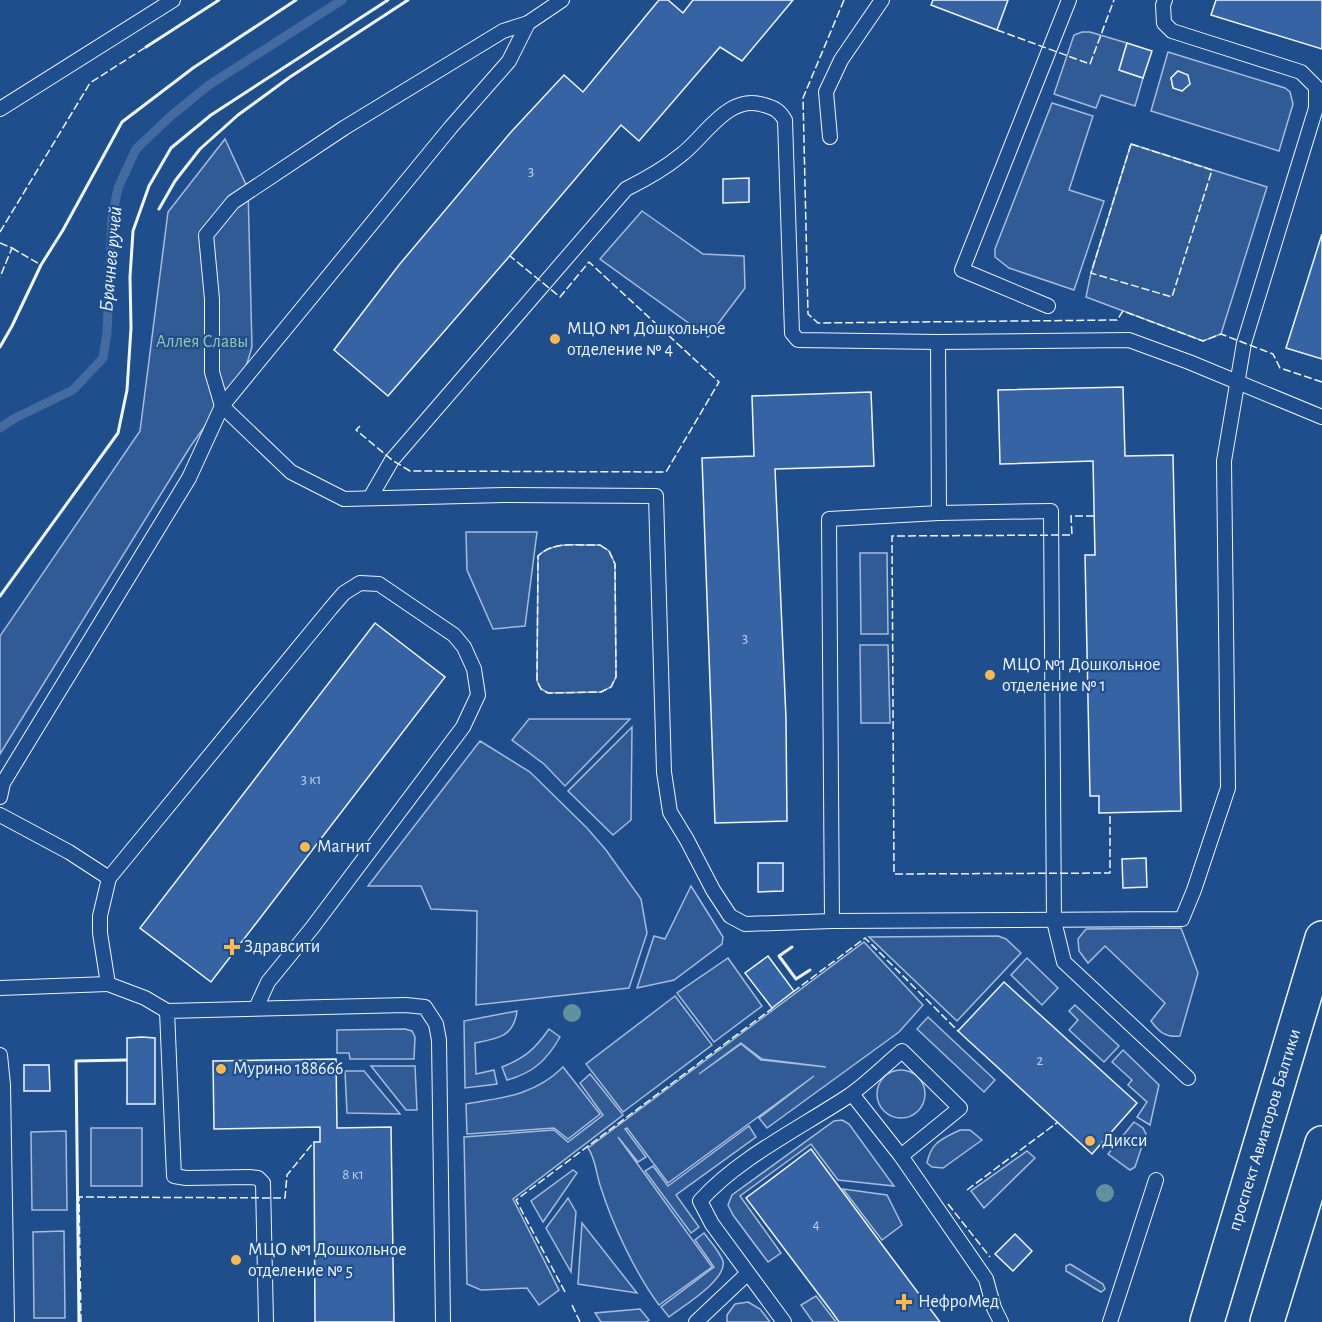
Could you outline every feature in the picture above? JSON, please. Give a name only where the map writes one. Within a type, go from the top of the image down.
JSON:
[{"type":"street","name":"проспект Авиаторов Балтики","points":[[1208,1322],[1322,938]]},
{"type":"street","points":[[1268,1322],[1322,1143]]},
{"type":"lane","points":[[0,109],[173,0]]},
{"type":"lane","points":[[562,0],[528,23],[503,32],[308,152],[233,202],[206,236],[212,299],[212,372],[222,406],[291,472],[344,499],[505,495],[656,496],[664,772],[670,812],[730,916],[745,924],[832,921],[1182,920],[1228,788],[1224,461],[1244,343],[1316,108],[1316,87],[1301,72],[1172,31],[1164,23],[1165,0]]},
{"type":"lane","points":[[830,137],[826,92],[841,60],[882,0]]},
{"type":"lane","points":[[1048,306],[963,270],[1070,0]]},
{"type":"lane","points":[[0,796],[3,783],[189,478],[222,406],[451,127],[509,61],[528,23]]},
{"type":"lane","points":[[370,498],[392,460],[626,189],[653,176],[684,154],[730,109],[747,103],[760,103],[779,110],[785,120],[792,333],[798,340],[938,342],[1129,340],[1322,417]]},
{"type":"lane","points":[[938,342],[939,513]]},
{"type":"lane","points":[[832,921],[830,519],[939,513],[1052,511],[1054,921],[1064,962],[1188,1078]]},
{"type":"lane","points":[[108,984],[100,933],[100,916],[109,878],[344,594],[360,583],[379,584],[454,635],[464,647],[474,669],[478,695],[464,727],[312,928],[268,982],[256,1008]]},
{"type":"lane","points":[[0,815],[69,852],[109,878]]},
{"type":"lane","points":[[0,988],[108,984],[145,998],[167,1011],[425,1006],[436,1024],[441,1093],[443,1322]]},
{"type":"lane","points":[[167,1011],[174,1176],[186,1178],[250,1177],[258,1178],[263,1183],[266,1322]]},
{"type":"lane","points":[[784,1322],[712,1224],[700,1201],[712,1186],[852,1094],[903,1051],[960,1108],[901,1156]]},
{"type":"lane","points":[[0,1055],[7,1322]]},
{"type":"lane","points":[[852,1094],[901,1156],[986,1279],[994,1308],[1001,1322]]},
{"type":"lane","points":[[1110,1322],[1156,1180]]},
{"type":"lane","points":[[696,1322],[747,1274]]},
{"type":"green space","points":[[1090,32],[1127,43],[1119,70],[1143,78],[1135,106],[1101,95],[1096,108],[1054,94],[1074,35]]},
{"type":"green space","points":[[1168,52],[1285,88],[1290,92],[1293,104],[1279,151],[1151,111]],"holes":[[[1178,71],[1190,84],[1182,91],[1173,88],[1171,78]]]},
{"type":"green space","points":[[1052,103],[1093,116],[1069,190],[1104,201],[1074,290],[1009,268],[995,257],[995,249]]},
{"type":"green space","name":"Аллея Славы","points":[[225,139],[248,189],[252,347],[245,370],[190,447],[0,754],[0,636],[140,431],[168,212]]},
{"type":"green space","points":[[1131,144],[1267,187],[1221,334],[1203,341],[1086,297],[1091,273]]},
{"type":"green space","points":[[642,211],[703,254],[744,256],[745,288],[708,337],[600,259]]},
{"type":"green space","points":[[466,532],[537,532],[525,626],[493,629],[467,570]]},
{"type":"green space","points":[[600,545],[609,551],[615,564],[616,677],[611,687],[601,692],[548,693],[541,689],[537,681],[538,556],[544,551],[559,546]]},
{"type":"green space","points":[[860,553],[887,553],[888,634],[861,634]]},
{"type":"green space","points":[[860,645],[888,645],[890,723],[861,723]]},
{"type":"green space","points":[[529,719],[630,719],[565,786],[544,764],[512,740]]},
{"type":"green space","points":[[632,727],[631,820],[613,835],[568,791]]},
{"type":"green space","points":[[480,741],[530,772],[587,828],[606,850],[641,899],[647,933],[629,988],[476,1005],[477,911],[431,909],[421,886],[368,886]]},
{"type":"green space","points":[[691,886],[723,937],[722,944],[674,980],[637,988],[654,936],[665,939]]},
{"type":"green space","points":[[1181,928],[1198,973],[1180,1036],[1171,1036],[1163,1033],[1151,1021],[1165,1003],[1105,946],[1088,963],[1079,951],[1078,939],[1086,929]]},
{"type":"green space","points":[[998,936],[1006,939],[1021,953],[957,1021],[869,937]]},
{"type":"green space","points":[[864,942],[923,1005],[899,1032],[767,1128],[759,1118],[814,1076],[668,1183],[627,1128],[625,1129],[646,1157],[638,1162],[618,1137],[712,1267],[659,1305],[642,1279],[619,1234],[588,1148]],"holes":[[[741,1043],[762,1059],[826,1067],[761,1060],[741,1044],[699,1074]]]},
{"type":"green space","points":[[728,958],[762,1006],[714,1042],[677,993]]},
{"type":"green space","points":[[1027,958],[1058,988],[1042,1005],[1011,975]]},
{"type":"green space","points":[[675,996],[712,1045],[623,1112],[586,1064]]},
{"type":"green space","points":[[1075,1005],[1119,1046],[1104,1062],[1069,1030],[1078,1020],[1069,1011]]},
{"type":"green space","points":[[517,1011],[512,1026],[503,1035],[475,1043],[476,1074],[494,1070],[497,1084],[465,1088],[464,1021]]},
{"type":"green space","points":[[928,1017],[995,1080],[984,1092],[917,1029]]},
{"type":"green space","points":[[405,1029],[412,1031],[415,1037],[414,1059],[350,1059],[349,1053],[337,1053],[337,1030]]},
{"type":"green space","points":[[549,1029],[560,1037],[550,1052],[532,1069],[507,1080],[502,1067],[529,1052]]},
{"type":"green space","points":[[1123,1050],[1159,1085],[1150,1125],[1137,1117],[1147,1102],[1128,1085],[1132,1080],[1112,1062]]},
{"type":"green space","points":[[371,1066],[415,1066],[417,1110],[406,1110]]},
{"type":"green space","points":[[563,1067],[600,1114],[568,1139],[554,1128],[467,1134],[466,1104],[518,1094],[541,1084]]},
{"type":"green space","points":[[896,1070],[906,1070],[918,1077],[925,1089],[925,1099],[918,1111],[906,1118],[896,1118],[881,1107],[877,1099],[877,1089],[888,1074]]},
{"type":"green space","points":[[345,1071],[364,1071],[400,1114],[347,1113]]},
{"type":"green space","points":[[590,1074],[623,1115],[513,1199],[559,1290],[539,1305],[527,1288],[481,1290],[467,1284],[464,1137],[554,1130],[568,1142],[603,1115],[580,1083]]},
{"type":"green space","points":[[842,1120],[849,1124],[894,1186],[838,1180],[811,1144],[740,1196],[781,1253],[768,1262],[733,1215],[728,1205],[732,1195],[834,1121]]},
{"type":"green space","points":[[1134,1122],[1143,1128],[1146,1134],[1135,1167],[1130,1170],[1108,1154]]},
{"type":"green space","points":[[749,1126],[756,1137],[676,1195],[699,1227],[691,1233],[645,1171],[653,1166],[668,1186]]},
{"type":"green space","points":[[91,1128],[142,1128],[142,1186],[91,1186]]},
{"type":"green space","points":[[960,1130],[970,1130],[982,1140],[943,1168],[932,1167],[927,1163],[934,1146]]},
{"type":"green space","points":[[66,1131],[67,1210],[32,1210],[31,1132]]},
{"type":"green space","points":[[1027,1151],[1035,1158],[984,1208],[971,1191]]},
{"type":"green space","points":[[573,1170],[577,1173],[543,1222],[531,1201]]},
{"type":"green space","points":[[843,1189],[887,1195],[902,1225],[882,1240]]},
{"type":"green space","points":[[568,1198],[576,1212],[571,1272],[546,1228]]},
{"type":"green space","points":[[582,1223],[637,1293],[578,1284]]},
{"type":"green space","points":[[64,1231],[65,1318],[34,1318],[33,1232]]},
{"type":"green space","points":[[704,1233],[722,1258],[722,1268],[711,1284],[669,1317],[661,1307],[714,1267],[695,1240]]},
{"type":"green space","points":[[1070,1264],[1103,1284],[1105,1289],[1101,1292],[1066,1271],[1066,1266]]},
{"type":"green space","points":[[816,1296],[836,1322],[813,1322],[801,1305]]},
{"type":"green space","points":[[748,1302],[760,1309],[770,1322],[727,1322],[727,1315],[735,1304]]},
{"type":"green space","points":[[640,1309],[649,1320],[646,1322],[601,1322],[595,1313]]},
{"type":"building","points":[[659,0],[668,0],[683,13],[693,0],[793,0],[742,61],[720,47],[639,141],[621,125],[388,396],[334,350],[399,265],[511,132],[564,75],[583,92]]},
{"type":"building","points":[[933,0],[1008,0],[997,30],[931,5]]},
{"type":"building","points":[[1216,0],[1322,0],[1322,49],[1211,15]]},
{"type":"building","points":[[1127,43],[1152,51],[1143,78],[1119,70]]},
{"type":"building","points":[[1178,71],[1188,75],[1190,84],[1182,91],[1173,88],[1171,78]]},
{"type":"building","points":[[749,178],[749,202],[723,203],[723,179]]},
{"type":"building","points":[[1322,234],[1322,359],[1286,348]]},
{"type":"building","points":[[1123,387],[1125,456],[1173,455],[1181,811],[1099,813],[1099,796],[1090,796],[1085,555],[1095,555],[1093,461],[1000,464],[998,390]]},
{"type":"building","points":[[871,392],[874,466],[775,469],[786,718],[787,821],[715,823],[702,458],[754,456],[752,396]]},
{"type":"building","points":[[375,623],[445,677],[211,982],[140,928]]},
{"type":"building","points":[[1146,858],[1147,887],[1123,888],[1122,859]]},
{"type":"building","points":[[758,863],[783,863],[783,891],[758,892]]},
{"type":"building","points":[[768,956],[794,991],[772,1008],[745,973]]},
{"type":"building","points":[[1004,982],[1137,1103],[1092,1154],[958,1031]]},
{"type":"building","points":[[127,1038],[155,1038],[155,1104],[127,1104]]},
{"type":"building","points":[[336,1059],[337,1128],[391,1127],[394,1322],[315,1322],[314,1142],[320,1142],[320,1127],[214,1129],[213,1061]]},
{"type":"building","points":[[24,1065],[49,1065],[50,1091],[24,1091]]},
{"type":"building","points":[[811,1149],[940,1322],[839,1322],[746,1198]]},
{"type":"building","points":[[1015,1234],[1032,1251],[1013,1271],[995,1254]]},
{"type":"waterway","name":"Брачнев ручей","points":[[0,428],[15,418],[73,390],[103,358],[107,333],[112,218],[118,188],[136,149],[172,115],[209,85],[342,0]]},
{"type":"fence","points":[[844,0],[803,98],[808,314],[818,323],[1117,320],[1123,311],[1203,341],[1221,334],[1273,354],[1280,368],[1322,382]]},
{"type":"fence","points":[[997,30],[1090,64],[1114,0]]},
{"type":"fence","points":[[0,232],[90,83],[146,47]]},
{"type":"fence","points":[[1131,144],[1212,170],[1172,297],[1091,273],[1131,144]]},
{"type":"fence","points":[[0,243],[12,248],[0,277]]},
{"type":"fence","points":[[12,248],[41,265]]},
{"type":"fence","points":[[360,426],[356,430],[392,460],[410,471],[666,472],[719,382],[589,262],[560,297],[510,256]]},
{"type":"fence","points":[[1094,516],[1071,516],[1072,535],[892,536],[894,874],[1110,873],[1110,813]]},
{"type":"fence","points":[[600,545],[609,551],[615,564],[616,677],[611,687],[601,692],[548,693],[541,689],[537,681],[538,556],[544,551],[559,546],[600,545]]},
{"type":"fence","points":[[793,992],[865,938],[958,1031]]},
{"type":"fence","points":[[565,1292],[516,1200],[774,1007]]},
{"type":"fence","points":[[967,1190],[1058,1122]]},
{"type":"fence","points":[[81,1322],[79,1197],[285,1198],[287,1175],[314,1142]]},
{"type":"fence","points":[[948,1204],[990,1257]]},
{"type":"fence","points":[[572,1305],[580,1322]]},
{"type":"wall","points":[[146,47],[219,0]]},
{"type":"wall","points":[[0,347],[41,265],[63,230],[122,122],[193,68],[296,0]]},
{"type":"wall","points":[[0,596],[118,433],[127,390],[133,231],[149,186],[171,148],[211,115],[388,0]]},
{"type":"wall","points":[[159,209],[175,181],[200,149],[238,115],[290,77],[408,0]]},
{"type":"wall","points":[[792,947],[779,956],[796,979],[810,970]]},
{"type":"wall","points":[[79,1322],[76,1061],[126,1060]]},
{"type":"place","name":"МЦО №1 Дошкольное отделение № 4","points":[[555,339]]},
{"type":"place","name":"МЦО №1 Дошкольное отделение № 1","points":[[990,675]]},
{"type":"place","name":"Магнит","points":[[305,847]]},
{"type":"place","name":"Здравсити","points":[[232,947]]},
{"type":"place","name":"Мурино 188666","points":[[221,1069]]},
{"type":"place","name":"Дикси","points":[[1090,1141]]},
{"type":"place","name":"МЦО №1 Дошкольное отделение № 5","points":[[236,1260]]},
{"type":"place","name":"НефроМед","points":[[904,1302]]}]
